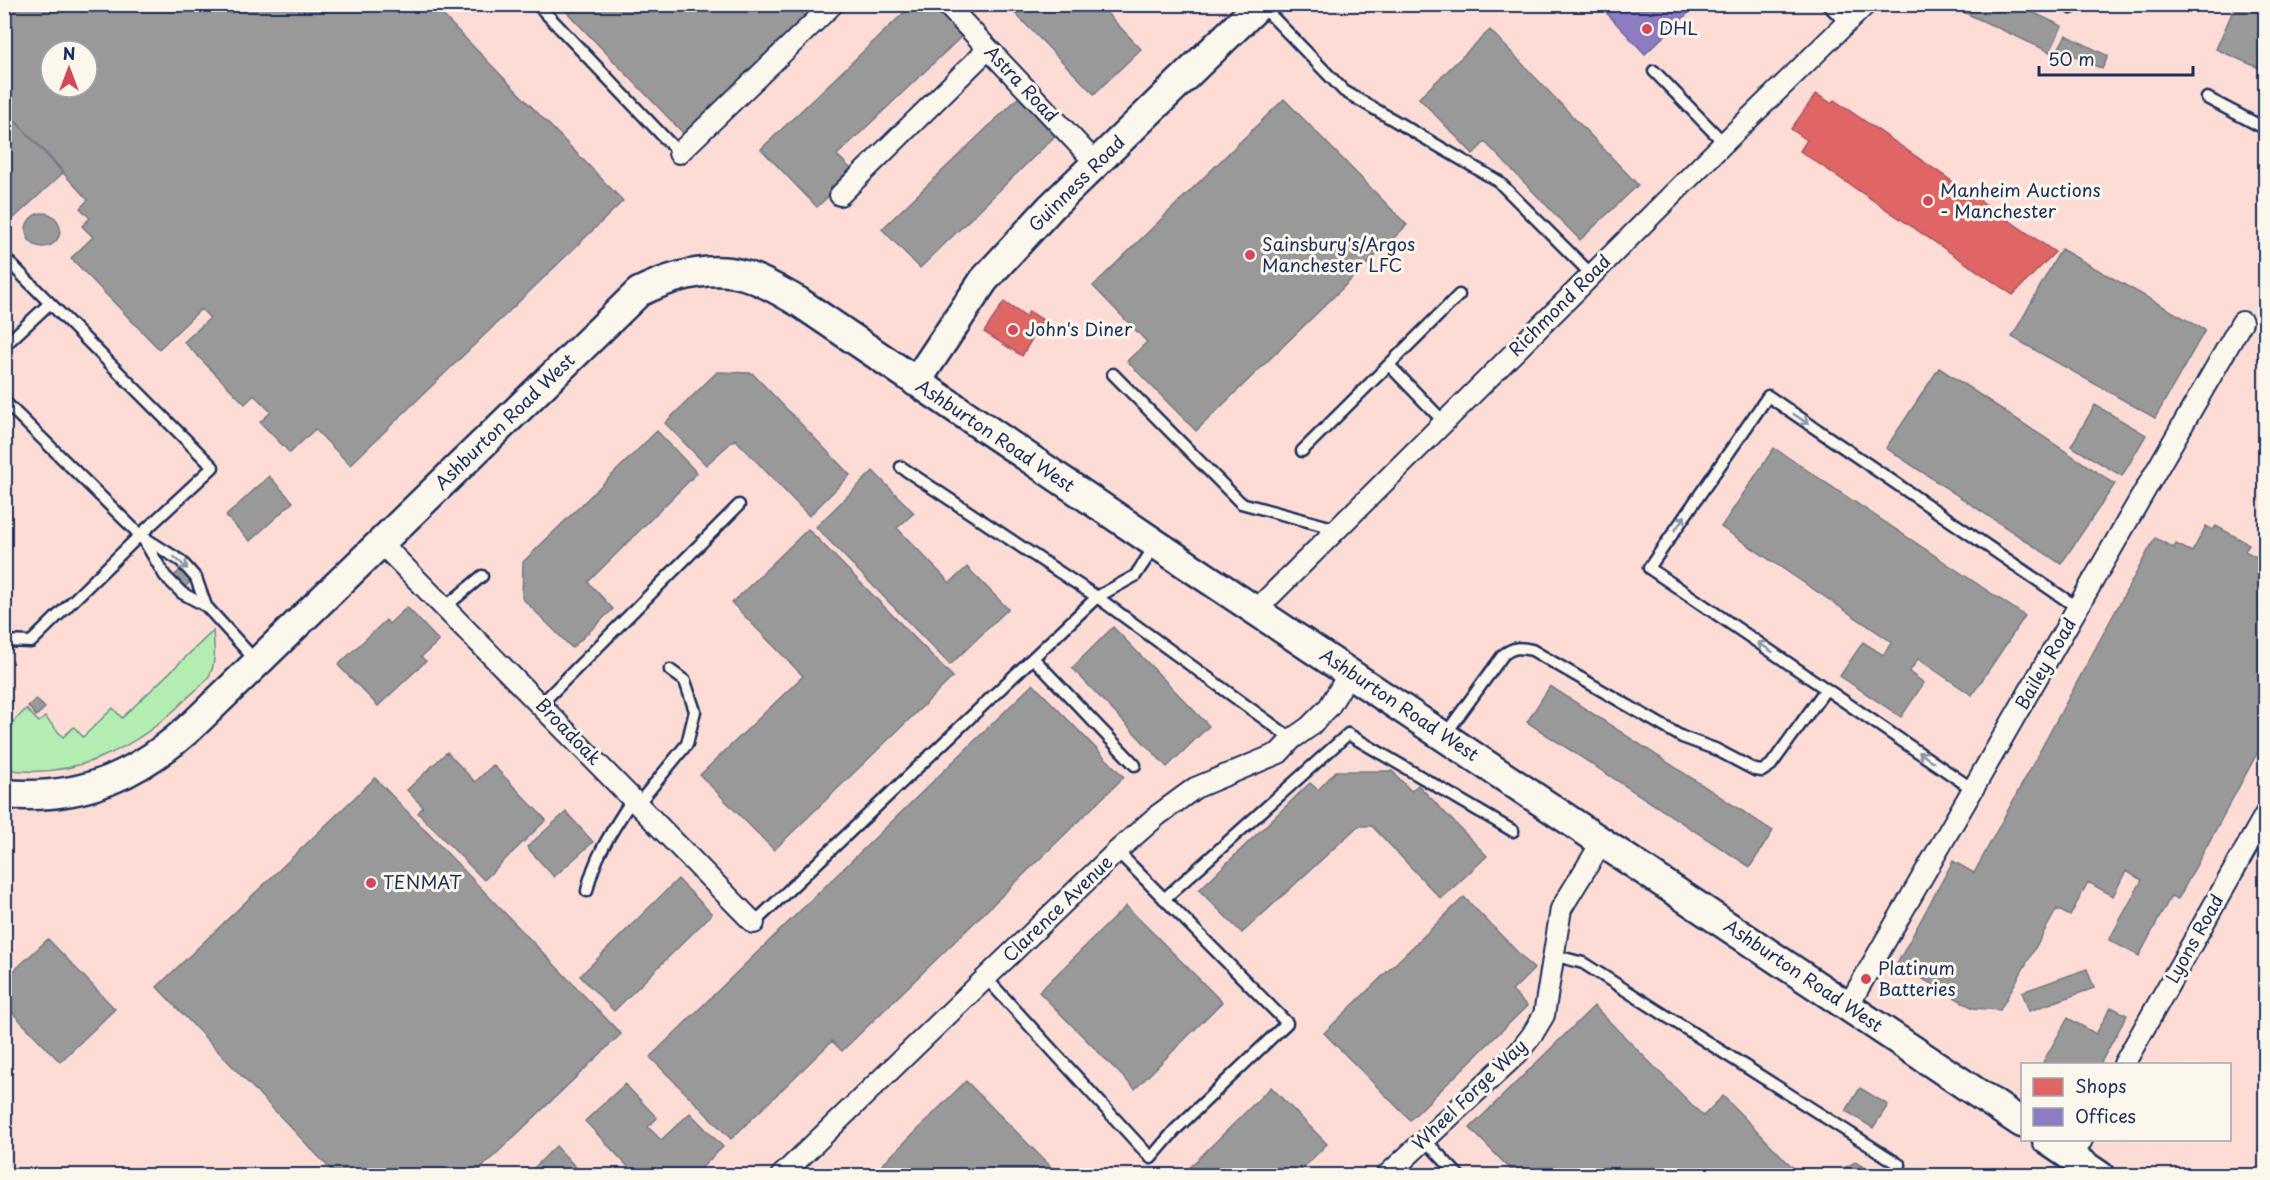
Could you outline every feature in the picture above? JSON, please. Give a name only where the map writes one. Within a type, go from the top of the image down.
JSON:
[{"type":"main road","name":"Guinness Road","points":[[916,382],[984,280],[1051,207],[1260,4]]},
{"type":"main road","name":"Ashburton Road West","points":[[4,794],[52,794],[83,788],[116,778],[147,762],[173,744],[639,292],[663,281],[691,274],[742,274],[768,284],[799,302],[1156,544],[2021,1122]]},
{"type":"main road","points":[[2051,1141],[2077,1148],[2100,1176]]},
{"type":"street","name":"Astra Road","points":[[946,4],[1096,163]]},
{"type":"street","name":"Richmond Road","points":[[1256,610],[1866,4]]},
{"type":"street","points":[[679,153],[823,10]]},
{"type":"street","points":[[840,195],[988,49]]},
{"type":"street","name":"Bailey Road","points":[[1848,1006],[2242,322]]},
{"type":"street","name":"Broadoak","points":[[381,543],[754,923]]},
{"type":"street","name":"Clarence Avenue","points":[[781,1176],[1117,851],[1158,815],[1195,788],[1279,753],[1329,707],[1350,672]]},
{"type":"street","name":"Lyons Road","points":[[2125,1063],[2265,813]]},
{"type":"street","name":"Wheel Forge Way","points":[[1386,1176],[1518,1053],[1532,1035],[1544,1015],[1561,909],[1602,842]]},
{"type":"lane","points":[[537,4],[679,153]]},
{"type":"lane","points":[[1260,4],[1344,91],[1498,181],[1592,275]]},
{"type":"lane","points":[[1827,4],[1846,24]]},
{"type":"lane","points":[[1654,71],[1724,143]]},
{"type":"lane","points":[[2207,98],[2265,129]]},
{"type":"lane","points":[[4,257],[213,467],[31,642],[4,640]]},
{"type":"lane","points":[[1302,451],[1459,295]]},
{"type":"lane","points":[[4,346],[50,304]]},
{"type":"lane","points":[[1389,365],[1444,422]]},
{"type":"lane","points":[[1113,374],[1241,503],[1337,529]]},
{"type":"lane","points":[[1974,790],[1649,568],[1768,396],[2078,608]]},
{"type":"lane","points":[[4,401],[140,535],[181,561],[196,578],[206,606]]},
{"type":"lane","points":[[901,467],[1097,597],[1292,739]]},
{"type":"lane","points":[[541,704],[739,505]]},
{"type":"lane","points":[[140,535],[165,576],[182,593],[206,606],[258,663]]},
{"type":"lane","points":[[754,923],[1097,597],[1136,576],[1156,544]]},
{"type":"lane","points":[[444,608],[482,576]]},
{"type":"lane","points":[[1444,736],[1503,655],[1511,649],[1522,647],[1532,650],[1682,737],[1715,749],[1755,770],[1762,771],[1771,765],[1826,688]]},
{"type":"lane","points":[[1033,658],[1135,765]]},
{"type":"lane","points":[[587,891],[591,871],[603,847],[635,801],[687,744],[695,711],[685,681],[670,670]]},
{"type":"lane","points":[[1164,899],[1348,734],[1513,831]]},
{"type":"lane","points":[[987,979],[1151,1158],[1175,1130],[1287,1023],[1117,851]]},
{"type":"lane","points":[[1553,955],[1583,963],[1900,1165]]},
{"type":"lane","points":[[1424,1139],[1459,1176]]},
{"type":"shaded area","points":[[5,5],[2265,5],[2265,1175],[5,1176]]},
{"type":"green space","points":[[213,631],[214,660],[209,676],[168,716],[147,732],[126,745],[80,765],[55,770],[5,769],[5,730],[26,709],[39,722],[45,717],[63,737],[74,727],[83,737],[113,708],[122,718]]},
{"type":"building: Shops","name":"Manheim Auctions - Manchester","points":[[1816,94],[1831,103],[1834,100],[2055,252],[2013,295],[1800,151],[1807,140],[1791,129]]},
{"type":"building: Shops","name":"John's Diner","points":[[1004,302],[1026,317],[1029,311],[1043,320],[1022,356],[984,332]]},
{"type":"building: Offices","name":"DHL","points":[[1598,4],[1698,4],[1645,54]]},
{"type":"building: Industry","points":[[4,4],[432,4],[623,201],[350,465],[315,429],[290,453],[260,422],[271,412],[254,395],[245,404],[184,342],[210,318],[201,309],[159,349],[71,258],[93,237],[82,226],[90,218],[80,208],[88,200],[4,109]]},
{"type":"building: Industry","points":[[559,4],[794,4],[809,20],[687,137]]},
{"type":"building: Industry","points":[[913,4],[933,4],[962,36],[837,155],[854,172],[817,207],[761,149]]},
{"type":"building: Industry","points":[[1006,4],[1098,4],[1141,49],[1094,94]]},
{"type":"building: Industry","points":[[1946,4],[2015,4],[2062,26],[2050,52]]},
{"type":"building: Industry","points":[[2236,4],[2266,4],[2266,71],[2216,49]]},
{"type":"building: Industry","points":[[1490,30],[1638,185],[1580,240],[1485,142],[1473,154],[1419,98]]},
{"type":"building: Industry","points":[[2066,35],[2108,56],[2102,69],[2059,48]]},
{"type":"building: Industry","points":[[1019,97],[1056,135],[920,268],[882,229]]},
{"type":"building: Industry","name":"Sainsbury's/Argos Manchester LFC","points":[[1284,99],[1407,225],[1196,431],[1127,361],[1147,342],[1093,286]]},
{"type":"building: Industry","points":[[4,109],[64,172],[14,218],[4,208]]},
{"type":"building: Industry","points":[[43,213],[55,218],[60,230],[55,242],[43,247],[31,242],[26,230],[31,218]]},
{"type":"building: Industry","points":[[2061,249],[2205,330],[2155,418],[2012,337]]},
{"type":"building: Industry","points":[[1939,368],[2115,484],[2061,564],[1886,448]]},
{"type":"building: Industry","points":[[717,372],[752,373],[850,475],[809,516],[735,439],[706,465],[665,423]]},
{"type":"building: Industry","points":[[2095,405],[2146,435],[2122,476],[2071,446]]},
{"type":"building: Industry","points":[[657,431],[697,473],[588,582],[613,609],[572,648],[522,598],[523,562]]},
{"type":"building: Industry","points":[[1774,448],[2025,616],[1972,695],[1918,659],[1909,672],[1924,683],[1901,717],[1840,676],[1863,642],[1883,655],[1892,642],[1721,527]]},
{"type":"building: Industry","points":[[873,471],[914,513],[897,528],[950,583],[967,567],[1008,609],[950,665],[816,527]]},
{"type":"building: Industry","points":[[269,476],[293,502],[250,541],[226,516]]},
{"type":"building: Industry","points":[[2206,526],[2213,530],[2216,526],[2249,544],[2245,551],[2266,562],[2266,737],[2178,899],[2171,896],[2139,956],[2109,940],[2142,880],[2126,871],[2113,896],[2088,882],[2070,916],[2057,909],[2000,1010],[1973,1008],[1897,964],[1953,861],[1974,873],[2155,538],[2174,548],[2176,544],[2192,552]]},
{"type":"building: Industry","points":[[808,529],[953,677],[774,850],[700,775],[803,676],[732,603]]},
{"type":"building: Industry","points":[[180,570],[191,581],[185,587],[174,576]]},
{"type":"building: Industry","points":[[407,607],[439,641],[421,657],[426,661],[378,706],[338,665],[386,620],[389,624]]},
{"type":"building: Industry","points":[[1113,627],[1209,726],[1167,767],[1072,668]]},
{"type":"building: Industry","points":[[1033,684],[1124,777],[842,1051],[832,1041],[731,1139],[650,1057]]},
{"type":"building: Industry","points":[[1550,686],[1773,831],[1750,867],[1527,722]]},
{"type":"building: Industry","points":[[36,699],[45,708],[36,716],[28,706]]},
{"type":"building: Industry","points":[[447,752],[475,782],[493,765],[546,820],[484,880],[418,813],[423,807],[407,790]]},
{"type":"building: Industry","points":[[1336,771],[1392,771],[1411,791],[1418,785],[1487,856],[1441,899],[1372,826],[1358,826],[1242,933],[1199,890],[1310,783],[1318,790]]},
{"type":"building: Industry","name":"TENMAT","points":[[375,778],[621,1034],[473,1176],[337,1176],[157,987]]},
{"type":"building: Industry","points":[[566,812],[593,842],[554,877],[527,847]]},
{"type":"building: Industry","points":[[678,879],[712,914],[614,1011],[580,976]]},
{"type":"building: Industry","points":[[1464,897],[1534,969],[1512,991],[1527,1006],[1410,1120],[1324,1033]]},
{"type":"building: Industry","points":[[1126,906],[1222,1002],[1135,1089],[1039,992]]},
{"type":"building: Industry","points":[[48,939],[115,1009],[60,1062],[4,1004],[4,980]]},
{"type":"building: Industry","points":[[2087,969],[2094,988],[2029,1011],[2022,992]]},
{"type":"building: Industry","points":[[1594,1006],[1703,1116],[1723,1096],[1801,1176],[1517,1176],[1470,1128]]},
{"type":"building: Industry","points":[[2111,1007],[2127,1015],[2101,1063],[2043,1062],[2068,1018],[2096,1034]]},
{"type":"building: Industry","points":[[966,1081],[1060,1176],[871,1176]]},
{"type":"building: Industry","points":[[625,1084],[657,1118],[648,1127],[661,1140],[690,1113],[723,1147],[693,1176],[637,1176],[585,1121]]},
{"type":"building: Industry","points":[[1271,1087],[1327,1144],[1295,1176],[1181,1176]]},
{"type":"building: Industry","points":[[1860,1088],[1888,1105],[1873,1128],[1846,1111]]},
{"type":"building: Industry","points":[[556,1146],[584,1176],[526,1176]]},
{"type":"building: Industry","points":[[1855,1162],[1865,1168],[1868,1176],[1841,1176],[1844,1168]]},
{"type":"place","name":"DHL","points":[[1647,29]]},
{"type":"place","name":"Manheim Auctions - Manchester","points":[[1928,201]]},
{"type":"place","name":"Sainsbury's/Argos Manchester LFC","points":[[1250,255]]},
{"type":"place","name":"John's Diner","points":[[1013,330]]},
{"type":"place","name":"TENMAT","points":[[371,883]]},
{"type":"place","name":"Platinum Batteries","points":[[1866,979]]}]
